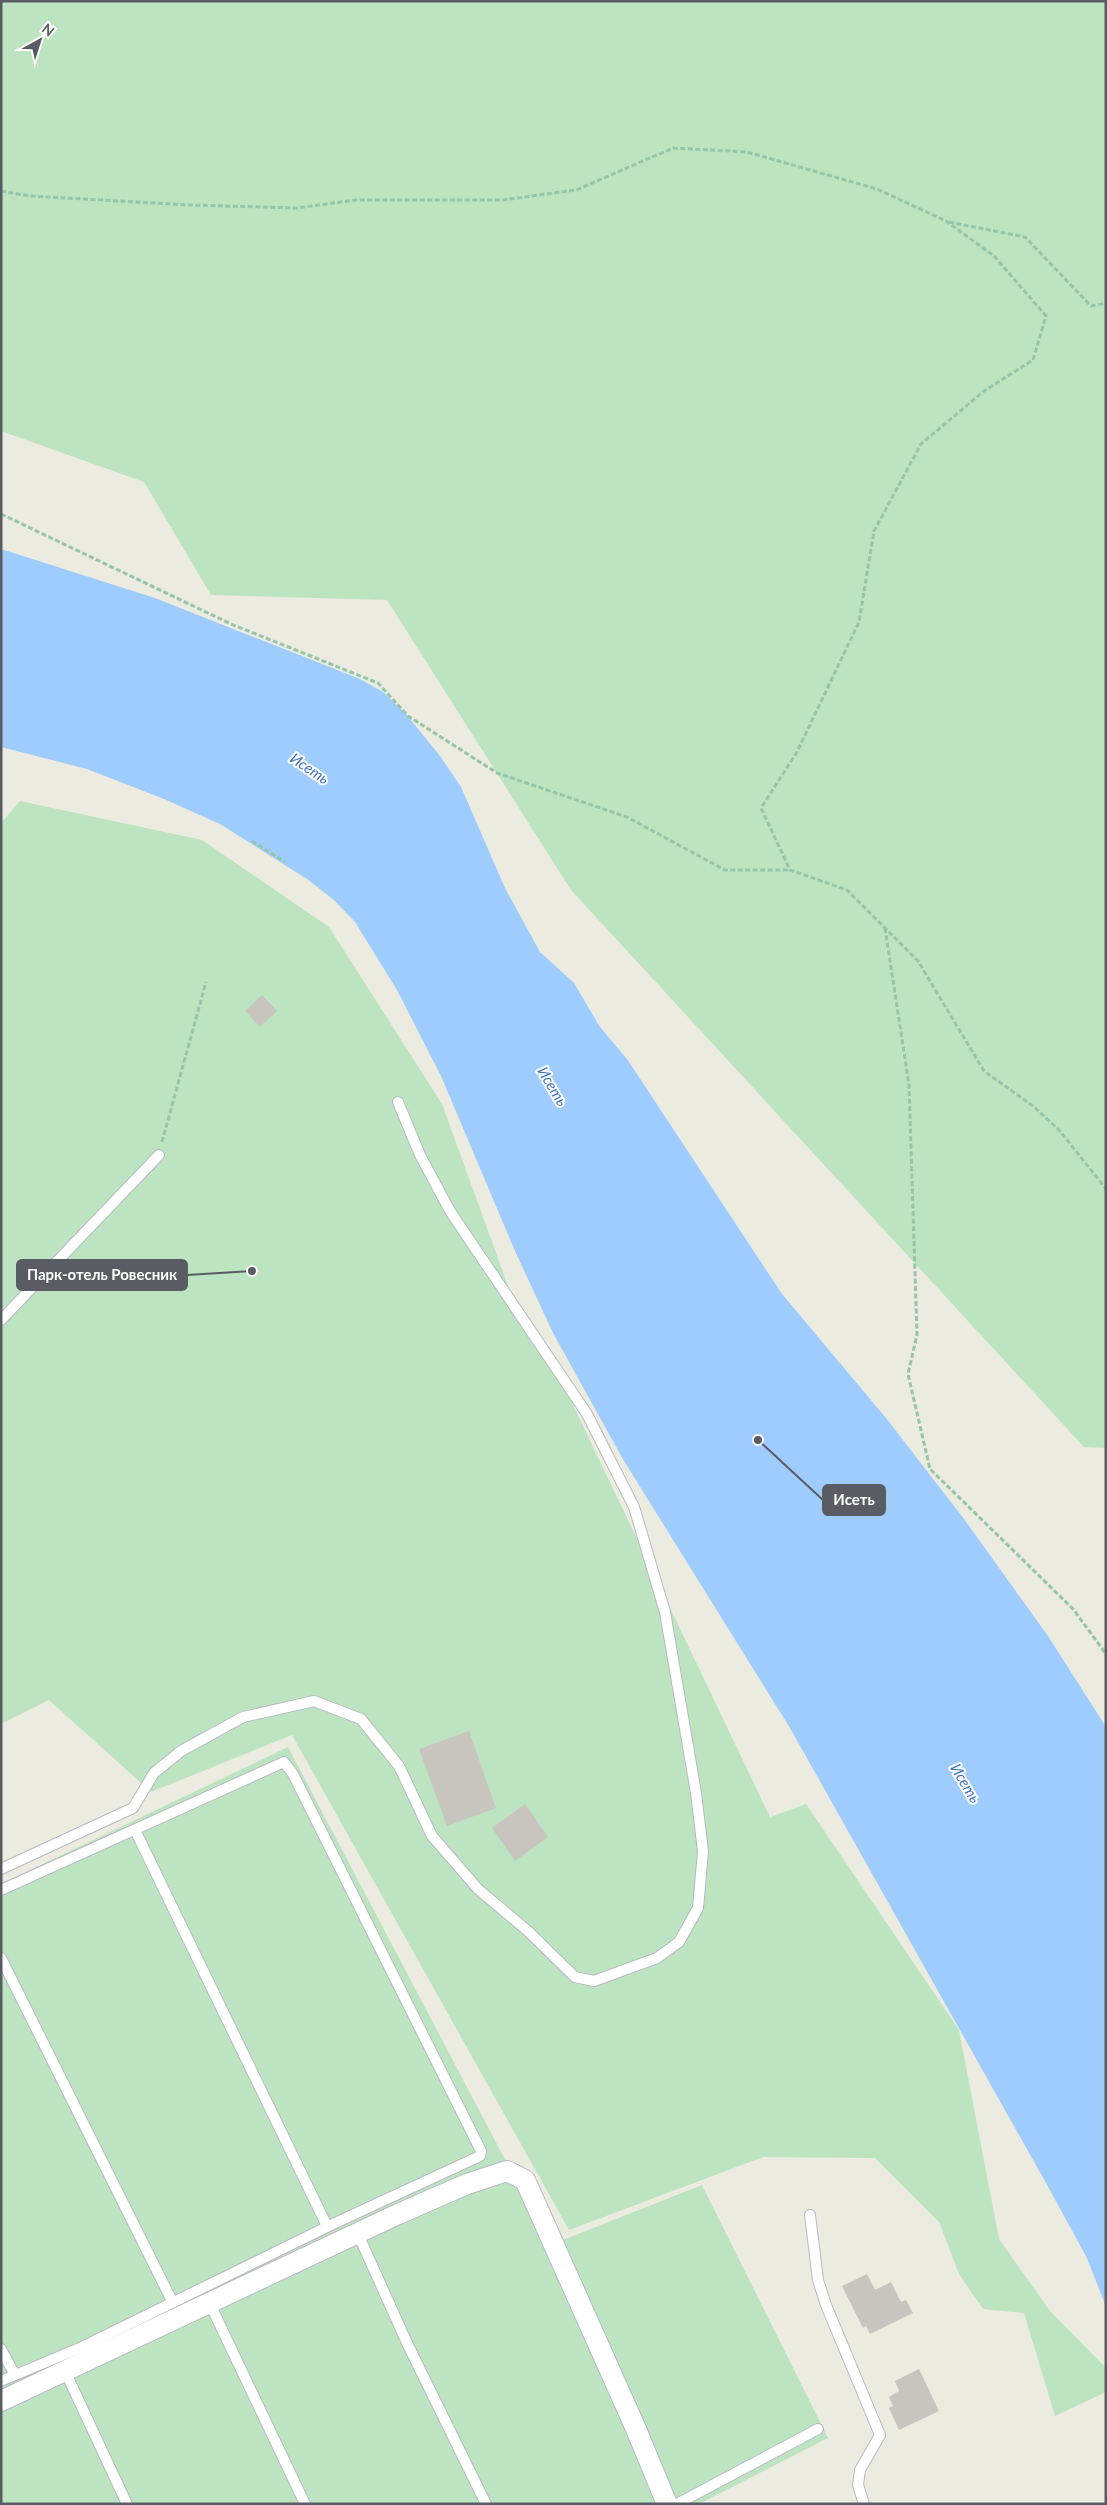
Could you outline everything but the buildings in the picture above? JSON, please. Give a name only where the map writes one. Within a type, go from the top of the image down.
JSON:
[{"type":"street","points":[[1,2401],[65,2372],[181,2314],[210,2304],[243,2286],[467,2184],[507,2170],[525,2180],[636,2429],[667,2504]]},
{"type":"lane","points":[[1,1869],[133,1808],[154,1773],[181,1751],[244,1717],[314,1701],[361,1719],[399,1766],[432,1836],[478,1889],[529,1932],[575,1977],[594,1981],[657,1958],[679,1942],[698,1908],[703,1851],[696,1793],[665,1612],[634,1507],[587,1414],[450,1211],[420,1155],[398,1102]]},
{"type":"lane","points":[[1,1320],[159,1155]]},
{"type":"lane","points":[[1,1890],[284,1762],[293,1774],[360,1906],[480,2150],[480,2156],[327,2226],[82,2347],[1,2381]]},
{"type":"lane","points":[[135,1830],[327,2226]]},
{"type":"lane","points":[[1,1958],[172,2301]]},
{"type":"lane","points":[[810,2215],[820,2288],[880,2435],[860,2470],[858,2485],[864,2504]]},
{"type":"lane","points":[[358,2234],[407,2343],[486,2504]]},
{"type":"lane","points":[[210,2304],[305,2504]]},
{"type":"lane","points":[[1,2349],[15,2375]]},
{"type":"lane","points":[[65,2372],[127,2504]]},
{"type":"lane","points":[[676,2504],[818,2428]]},
{"type":"path","points":[[1,191],[30,196],[190,206],[297,208],[356,200],[503,200],[576,190],[672,148],[748,152],[877,189],[946,221],[994,256],[1046,316],[1033,360],[984,390],[921,444],[874,531],[859,622],[797,752],[761,808],[790,870]]},
{"type":"path","points":[[946,221],[1025,237],[1091,306],[1106,303]]},
{"type":"path","points":[[1,514],[230,624],[378,683],[408,716],[497,774],[628,816],[726,870],[790,870],[847,890],[918,961],[984,1071],[1033,1106],[1060,1130],[1106,1189]]},
{"type":"path","points":[[252,841],[285,862]]},
{"type":"path","points":[[886,928],[909,1084],[917,1335],[908,1374],[930,1468],[1073,1609],[1106,1654]]},
{"type":"path","points":[[159,1155],[206,982]]},
{"type":"green space","points":[[1,1],[1106,1],[1106,1448],[1084,1447],[571,890],[387,600],[211,595],[144,482],[1,431]]},
{"type":"green space","points":[[20,801],[202,840],[329,927],[442,1104],[524,1330],[552,1361],[770,1817],[806,1804],[959,2030],[999,2239],[1050,2311],[1106,2368],[1106,2392],[1055,2416],[1024,2313],[983,2309],[959,2274],[939,2222],[875,2158],[763,2157],[569,2230],[292,1735],[151,1792],[49,1700],[1,1724],[1,823]]},
{"type":"green space","points":[[288,1747],[550,2245],[702,2185],[828,2438],[699,2504],[1,2504],[1,1884]]},
{"type":"water","name":"Исеть","points":[[1,549],[155,598],[360,679],[383,692],[406,714],[440,756],[461,787],[505,888],[540,952],[574,983],[600,1027],[627,1059],[782,1294],[886,1418],[964,1519],[1048,1636],[1106,1727],[1106,2307],[1087,2258],[790,1728],[624,1461],[553,1333],[515,1251],[441,1076],[397,990],[355,922],[334,900],[307,879],[220,824],[164,799],[87,769],[1,747]]},
{"type":"place","name":"Парк-отель Ровесник","points":[[252,1271]]},
{"type":"place","name":"Исеть","points":[[758,1440]]}]
